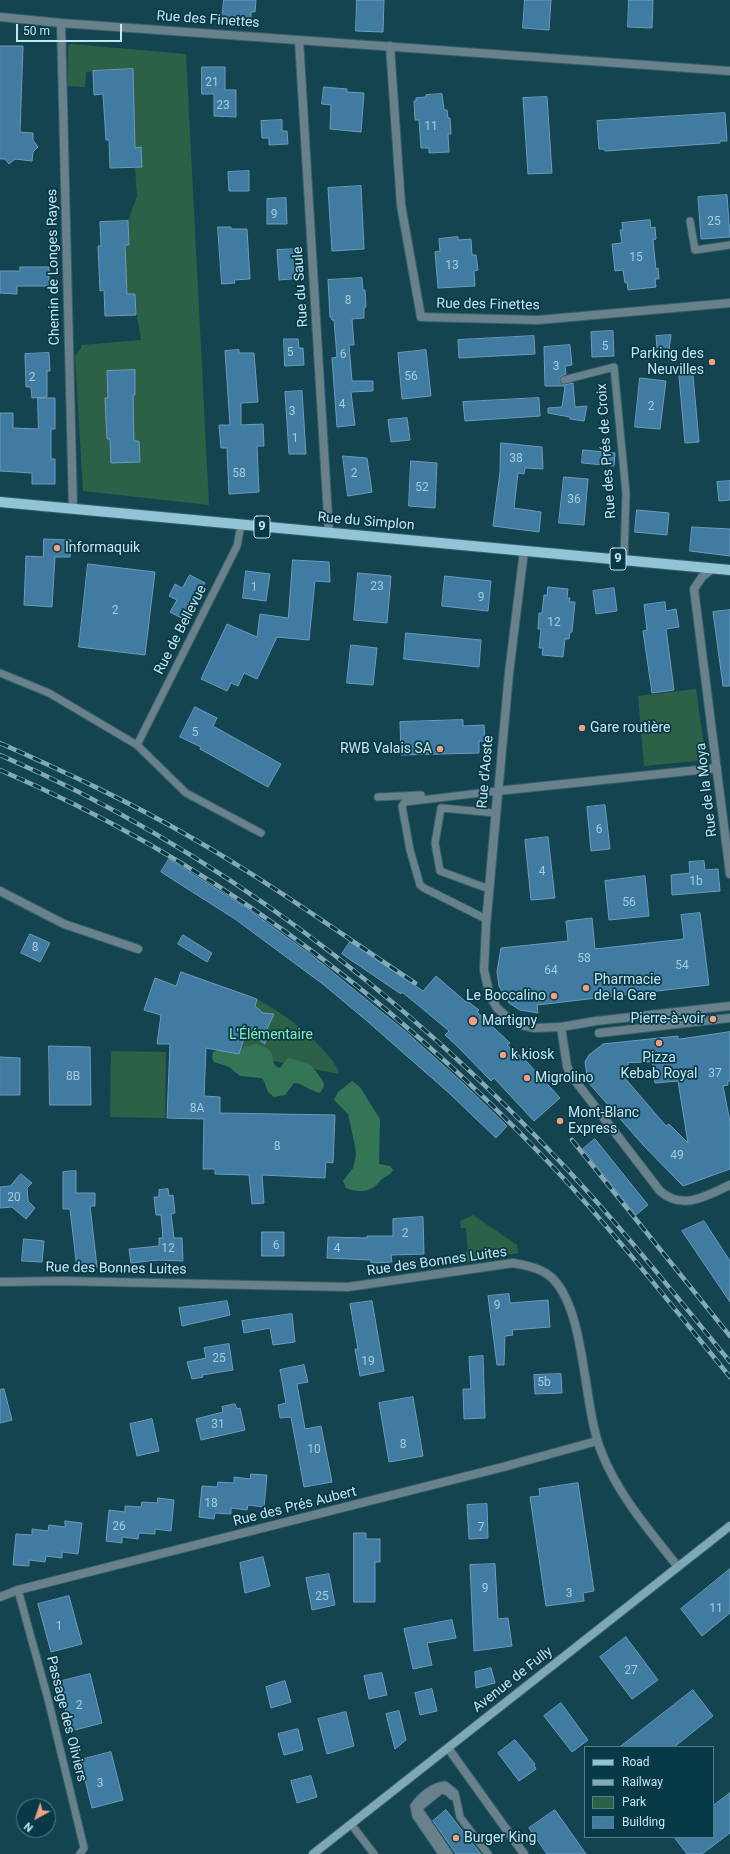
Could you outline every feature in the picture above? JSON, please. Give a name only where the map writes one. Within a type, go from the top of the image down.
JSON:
[{"type":"main road","name":"Rue du Simplon","points":[[0,502],[730,570]]},
{"type":"main road","name":"Avenue de Fully","points":[[313,1854],[730,1526]]},
{"type":"street","name":"Rue des Finettes","points":[[0,17],[61,23],[730,71]]},
{"type":"street","name":"Chemin de Longes Rayes","points":[[61,23],[73,509]]},
{"type":"street","name":"Rue du Saule","points":[[299,40],[329,533]]},
{"type":"street","name":"Rue des Finettes","points":[[390,46],[401,205],[421,317],[538,320],[730,303]]},
{"type":"street","name":"Rue d'Aoste","points":[[524,551],[497,791],[486,919],[484,970],[490,996],[498,1008],[508,1018],[521,1025],[535,1028],[561,1027]]},
{"type":"street","name":"Rue de la Moya","points":[[712,569],[702,577],[694,589],[730,874]]},
{"type":"street","points":[[497,791],[717,768]]},
{"type":"street","points":[[0,891],[64,924],[138,949]]},
{"type":"street","points":[[730,1006],[596,1021],[561,1027],[566,1061],[570,1074],[660,1191],[673,1200],[687,1201],[730,1185]]},
{"type":"street","points":[[600,1033],[730,1018]]},
{"type":"street","name":"Rue des Bonnes Luites","points":[[0,1282],[68,1281],[348,1287],[513,1263],[537,1268],[554,1279],[564,1294],[574,1320],[597,1441],[622,1496],[678,1567]]},
{"type":"street","name":"Rue des Prés Aubert","points":[[0,1597],[18,1590],[504,1467],[597,1441]]},
{"type":"street","points":[[448,1748],[524,1854]]},
{"type":"lane","points":[[690,221],[695,250],[730,245]]},
{"type":"lane","name":"Rue des Prés de Croix","points":[[564,380],[614,367],[626,493],[624,560]]},
{"type":"lane","name":"Rue de Bellevue","points":[[137,745],[237,546],[241,525]]},
{"type":"lane","points":[[0,673],[50,693],[137,745],[186,793],[261,833]]},
{"type":"lane","points":[[378,797],[497,791]]},
{"type":"lane","points":[[497,791],[486,919],[420,885],[410,850],[402,806],[405,802],[497,791]]},
{"type":"lane","points":[[489,889],[440,871],[435,842],[441,808],[496,813]]},
{"type":"lane","name":"Passage des Oliviers","points":[[18,1590],[48,1699],[84,1848],[80,1854]]},
{"type":"lane","points":[[442,1854],[416,1816],[414,1806],[418,1800],[437,1786],[445,1785],[455,1793],[460,1817],[488,1854]]},
{"type":"lane","points":[[449,1854],[420,1811],[420,1807],[441,1790],[451,1795],[458,1808]]},
{"type":"lane","points":[[352,1824],[374,1854]]},
{"type":"green space","points":[[71,44],[186,54],[209,505],[83,491],[75,356],[82,345],[141,340],[136,311],[135,294],[127,294],[125,245],[129,245],[128,221],[137,196],[135,167],[142,167],[141,148],[135,148],[133,69],[86,72],[85,87],[68,86],[68,46]]},
{"type":"green space","points":[[696,689],[706,760],[644,766],[638,696]]},
{"type":"green space","name":"L'Élémentaire","points":[[257,999],[286,1017],[310,1036],[332,1060],[339,1074],[239,1054]]},
{"type":"green space","points":[[257,1044],[269,1050],[272,1054],[274,1064],[280,1068],[287,1059],[290,1058],[311,1065],[323,1081],[324,1086],[320,1093],[300,1084],[294,1083],[285,1095],[274,1097],[268,1092],[264,1081],[261,1078],[240,1076],[229,1067],[214,1062],[212,1058],[213,1052],[218,1050],[238,1053],[244,1047]]},
{"type":"green space","points":[[111,1051],[166,1052],[165,1118],[110,1117]]},
{"type":"green space","points":[[352,1081],[360,1087],[380,1119],[379,1164],[390,1166],[393,1170],[374,1187],[366,1191],[357,1191],[346,1188],[343,1181],[353,1168],[356,1155],[355,1146],[348,1114],[334,1100],[338,1092]]},
{"type":"green space","points":[[473,1215],[517,1245],[518,1253],[465,1263],[463,1253],[468,1252],[466,1228],[461,1228],[460,1221]]},
{"type":"building","points":[[224,0],[256,0],[255,12],[251,12],[251,21],[222,20]]},
{"type":"building","points":[[357,0],[384,0],[383,32],[356,31]]},
{"type":"building","points":[[525,0],[551,0],[549,30],[523,28]]},
{"type":"building","points":[[629,0],[653,0],[652,28],[628,27]]},
{"type":"building","points":[[0,46],[23,46],[20,132],[33,133],[33,140],[38,147],[33,152],[32,161],[15,159],[9,164],[5,159],[0,159]]},
{"type":"building","points":[[202,67],[225,67],[225,90],[236,90],[236,117],[214,116],[214,94],[202,94]]},
{"type":"building","points":[[133,69],[135,148],[141,147],[142,167],[110,168],[109,140],[106,140],[103,94],[94,95],[93,71]]},
{"type":"building","points":[[324,87],[347,89],[347,92],[364,93],[361,132],[330,129],[331,105],[322,104]]},
{"type":"building","points":[[442,94],[444,110],[447,110],[448,118],[450,118],[451,134],[448,134],[449,152],[429,153],[429,148],[421,148],[419,120],[415,120],[414,101],[416,101],[416,98],[426,97],[426,95]]},
{"type":"building","points":[[547,97],[552,173],[528,174],[523,98]]},
{"type":"building","points":[[725,113],[727,141],[720,141],[720,143],[605,151],[604,149],[599,149],[597,121]]},
{"type":"building","points":[[282,120],[282,131],[287,131],[288,144],[269,145],[269,138],[262,138],[261,121]]},
{"type":"building","points":[[249,171],[249,191],[229,191],[228,172]]},
{"type":"building","points":[[361,186],[364,249],[332,251],[328,188]]},
{"type":"building","points":[[727,195],[730,237],[701,239],[698,197]]},
{"type":"building","points":[[286,198],[287,224],[267,224],[267,199]]},
{"type":"building","points":[[650,220],[651,228],[655,227],[656,239],[653,240],[656,269],[658,268],[659,279],[655,279],[656,287],[628,290],[627,282],[625,283],[623,270],[615,271],[612,244],[622,243],[620,230],[623,230],[622,223]]},
{"type":"building","points":[[128,221],[129,245],[125,245],[127,294],[135,294],[136,315],[105,316],[104,290],[100,291],[98,246],[101,246],[100,222]]},
{"type":"building","points":[[218,227],[247,229],[250,279],[234,280],[235,283],[222,284]]},
{"type":"building","points":[[458,237],[458,240],[471,239],[472,255],[476,255],[478,270],[474,271],[475,286],[438,288],[435,252],[440,251],[439,239]]},
{"type":"building","points":[[301,249],[303,278],[279,280],[277,250]]},
{"type":"building","points":[[20,267],[49,267],[49,286],[17,286],[17,294],[0,293],[0,271],[20,271]]},
{"type":"building","points":[[362,278],[363,290],[365,290],[366,307],[364,308],[364,318],[352,319],[354,345],[349,345],[352,381],[373,381],[373,391],[351,392],[355,425],[337,427],[332,358],[337,357],[334,320],[330,317],[328,280]]},
{"type":"building","points":[[613,331],[614,356],[592,357],[591,332]]},
{"type":"building","points":[[671,335],[668,358],[658,359],[656,336]]},
{"type":"building","points":[[534,336],[535,354],[459,358],[458,340]]},
{"type":"building","points":[[284,339],[298,339],[299,348],[303,348],[304,365],[285,366]]},
{"type":"building","points":[[570,345],[572,365],[565,366],[566,374],[561,376],[559,381],[563,385],[573,383],[575,407],[587,406],[584,421],[548,413],[548,408],[562,407],[565,386],[545,386],[544,347]]},
{"type":"building","points":[[239,350],[239,353],[254,353],[258,402],[241,403],[241,425],[263,424],[264,446],[257,446],[259,492],[229,494],[227,448],[221,448],[219,425],[230,425],[225,351]]},
{"type":"building","points":[[426,350],[431,396],[402,399],[398,353]]},
{"type":"building","points":[[49,353],[50,371],[47,371],[47,397],[32,398],[31,387],[26,387],[25,354]]},
{"type":"building","points":[[135,370],[135,395],[133,395],[134,441],[139,441],[140,462],[111,463],[110,439],[107,439],[105,398],[108,398],[107,371]]},
{"type":"building","points":[[693,375],[699,442],[685,443],[679,376]]},
{"type":"building","points":[[640,378],[666,381],[660,429],[635,427]]},
{"type":"building","points":[[302,391],[306,454],[289,454],[285,392]]},
{"type":"building","points":[[38,398],[55,398],[55,429],[51,429],[51,459],[55,459],[55,484],[32,484],[32,473],[0,471],[0,413],[13,413],[13,428],[38,429]]},
{"type":"building","points":[[539,398],[540,416],[465,421],[463,402]]},
{"type":"building","points":[[407,418],[410,440],[391,442],[388,420]]},
{"type":"building","points":[[501,443],[542,447],[543,469],[525,468],[524,474],[518,473],[514,508],[541,512],[539,532],[493,526],[500,472]]},
{"type":"building","points":[[583,450],[615,453],[614,466],[582,463]]},
{"type":"building","points":[[343,456],[367,458],[372,492],[348,496]]},
{"type":"building","points":[[411,461],[437,463],[435,508],[409,506]]},
{"type":"building","points":[[564,477],[588,479],[584,525],[559,523]]},
{"type":"building","points":[[730,481],[730,500],[719,501],[717,482]]},
{"type":"building","points":[[637,510],[669,513],[667,535],[635,532]]},
{"type":"building","points":[[692,527],[730,529],[730,556],[690,551]]},
{"type":"building","points":[[44,539],[71,540],[70,557],[55,557],[52,607],[24,605],[26,556],[43,557]]},
{"type":"building","points":[[293,560],[329,562],[330,582],[315,581],[309,640],[277,637],[257,679],[244,673],[238,686],[231,683],[227,691],[201,679],[227,624],[257,637],[260,614],[288,618]]},
{"type":"building","points":[[88,564],[155,572],[145,655],[79,647]]},
{"type":"building","points":[[246,571],[270,574],[266,601],[243,598]]},
{"type":"building","points":[[358,573],[391,576],[387,623],[354,620]]},
{"type":"building","points":[[190,575],[205,583],[185,620],[170,612],[177,600],[169,596],[175,584],[182,588]]},
{"type":"building","points":[[445,576],[491,581],[488,611],[442,606]]},
{"type":"building","points":[[548,587],[568,589],[567,598],[570,598],[569,602],[575,602],[572,632],[570,632],[569,639],[565,639],[563,657],[542,655],[543,648],[539,648],[541,629],[538,629],[539,613],[542,613],[544,595],[547,595]]},
{"type":"building","points":[[614,588],[617,611],[596,614],[593,591]]},
{"type":"building","points":[[665,602],[666,611],[676,609],[679,627],[666,629],[674,690],[652,693],[643,631],[647,630],[644,605]]},
{"type":"building","points":[[730,610],[730,686],[723,686],[713,612]]},
{"type":"building","points":[[406,633],[481,640],[479,667],[404,659]]},
{"type":"building","points":[[351,645],[377,648],[373,685],[347,683]]},
{"type":"building","points":[[195,707],[217,718],[213,726],[281,764],[268,787],[200,749],[201,747],[180,737]]},
{"type":"building","points":[[463,720],[463,726],[484,725],[485,741],[479,741],[479,753],[401,755],[400,722]]},
{"type":"building","points":[[605,805],[610,849],[591,851],[587,807]]},
{"type":"building","points":[[548,837],[555,898],[531,900],[525,840]]},
{"type":"building","points":[[169,859],[245,907],[314,957],[405,1031],[463,1083],[507,1126],[496,1138],[449,1093],[324,985],[235,919],[161,872]]},
{"type":"building","points":[[704,861],[705,870],[718,869],[720,891],[672,895],[671,875],[690,873],[689,862]]},
{"type":"building","points":[[645,876],[649,916],[609,920],[605,881]]},
{"type":"building","points":[[700,913],[709,985],[537,1005],[538,1013],[520,1010],[509,1003],[499,986],[497,972],[501,948],[568,941],[566,921],[592,918],[595,949],[684,939],[681,915]]},
{"type":"building","points":[[30,934],[50,943],[40,962],[21,953]]},
{"type":"building","points":[[183,935],[212,953],[207,962],[178,944]]},
{"type":"building","points":[[350,942],[423,991],[436,976],[466,1002],[467,1001],[479,1010],[477,1012],[510,1043],[507,1045],[528,1063],[560,1098],[534,1121],[494,1078],[491,1081],[445,1035],[449,1031],[402,992],[401,994],[342,954]]},
{"type":"building","points":[[181,972],[257,999],[255,1006],[263,1013],[274,1014],[266,1031],[265,1044],[246,1032],[239,1054],[206,1048],[204,1096],[220,1097],[220,1113],[335,1115],[333,1163],[326,1162],[325,1178],[262,1175],[264,1203],[252,1204],[249,1175],[215,1174],[215,1169],[203,1169],[204,1119],[167,1118],[170,1044],[157,1044],[161,1015],[144,1010],[155,978],[176,986]]},
{"type":"building","points":[[730,1032],[730,1081],[728,1081],[728,1085],[723,1086],[730,1122],[730,1169],[683,1186],[643,1145],[588,1082],[585,1062],[589,1055],[603,1044],[678,1036],[678,1039]],"holes":[[[652,1062],[655,1083],[678,1081],[688,1143],[669,1124],[666,1126],[624,1077],[628,1070],[628,1063]]]},
{"type":"building","points":[[49,1046],[90,1047],[91,1105],[50,1105]]},
{"type":"building","points":[[0,1057],[20,1058],[20,1095],[0,1095]]},
{"type":"building","points":[[595,1139],[648,1205],[636,1215],[583,1149]]},
{"type":"building","points":[[76,1171],[76,1193],[95,1193],[95,1206],[90,1206],[97,1267],[77,1269],[70,1209],[63,1209],[63,1172]]},
{"type":"building","points":[[21,1174],[32,1183],[27,1188],[28,1201],[35,1208],[26,1219],[12,1207],[0,1208],[0,1187],[10,1186]]},
{"type":"building","points":[[168,1189],[169,1196],[173,1195],[175,1213],[171,1214],[174,1238],[182,1238],[183,1261],[159,1260],[131,1263],[129,1249],[159,1246],[159,1238],[163,1238],[161,1215],[156,1215],[154,1197],[159,1197],[159,1190]]},
{"type":"building","points":[[423,1217],[424,1254],[391,1255],[392,1262],[371,1263],[371,1260],[327,1258],[328,1237],[367,1238],[367,1236],[393,1236],[393,1219]]},
{"type":"building","points":[[704,1221],[730,1261],[730,1302],[682,1231]]},
{"type":"building","points":[[262,1232],[284,1232],[284,1256],[262,1256]]},
{"type":"building","points":[[24,1239],[44,1241],[42,1262],[22,1261]]},
{"type":"building","points":[[509,1294],[510,1303],[548,1300],[550,1327],[512,1330],[513,1335],[505,1336],[504,1365],[497,1365],[488,1296]]},
{"type":"building","points":[[227,1301],[230,1315],[182,1326],[179,1308]]},
{"type":"building","points":[[372,1301],[384,1371],[360,1376],[355,1349],[358,1349],[350,1304]]},
{"type":"building","points":[[292,1314],[295,1342],[273,1345],[270,1328],[244,1333],[242,1321]]},
{"type":"building","points":[[229,1344],[233,1370],[202,1375],[203,1377],[192,1379],[187,1362],[206,1358],[204,1348]]},
{"type":"building","points":[[483,1356],[485,1418],[464,1419],[463,1389],[471,1389],[469,1357]]},
{"type":"building","points":[[304,1365],[308,1382],[297,1384],[305,1429],[321,1426],[332,1482],[304,1487],[291,1417],[280,1418],[278,1405],[286,1403],[280,1370]]},
{"type":"building","points":[[561,1374],[562,1393],[535,1394],[534,1375]]},
{"type":"building","points":[[4,1389],[12,1420],[0,1423],[0,1390]]},
{"type":"building","points":[[413,1397],[423,1456],[389,1462],[379,1403]]},
{"type":"building","points":[[235,1404],[237,1409],[240,1408],[245,1430],[201,1440],[196,1419],[223,1412],[222,1407]]},
{"type":"building","points":[[152,1419],[159,1451],[137,1456],[130,1424]]},
{"type":"building","points":[[251,1474],[267,1475],[264,1507],[248,1505],[247,1510],[231,1508],[231,1514],[215,1513],[214,1519],[199,1517],[202,1486],[217,1487],[218,1482],[234,1483],[234,1477],[250,1479]]},
{"type":"building","points":[[578,1483],[594,1591],[583,1593],[584,1601],[546,1606],[530,1497],[540,1496],[539,1489]]},
{"type":"building","points":[[158,1498],[174,1500],[171,1531],[155,1529],[155,1534],[139,1533],[138,1539],[122,1537],[122,1543],[106,1541],[109,1510],[125,1512],[125,1506],[141,1507],[142,1502],[157,1503]]},
{"type":"building","points":[[487,1504],[488,1538],[469,1539],[467,1505]]},
{"type":"building","points":[[65,1521],[82,1523],[78,1554],[62,1552],[62,1558],[46,1556],[45,1562],[29,1560],[29,1566],[13,1565],[16,1534],[32,1535],[32,1529],[48,1531],[49,1525],[65,1527]]},
{"type":"building","points":[[354,1533],[366,1533],[366,1539],[380,1539],[380,1562],[375,1562],[375,1602],[354,1602]]},
{"type":"building","points":[[263,1557],[270,1586],[245,1593],[240,1563]]},
{"type":"building","points":[[495,1564],[498,1619],[508,1618],[512,1646],[474,1651],[470,1565]]},
{"type":"building","points":[[730,1569],[730,1613],[702,1636],[681,1609]]},
{"type":"building","points":[[329,1574],[335,1605],[312,1610],[306,1578]]},
{"type":"building","points":[[69,1596],[82,1644],[51,1652],[38,1604]]},
{"type":"building","points":[[452,1620],[456,1638],[427,1643],[432,1665],[413,1669],[404,1629]]},
{"type":"building","points":[[626,1637],[658,1680],[632,1699],[600,1657]]},
{"type":"building","points":[[491,1668],[495,1683],[476,1688],[475,1672]]},
{"type":"building","points":[[382,1673],[387,1695],[369,1699],[364,1676]]},
{"type":"building","points":[[90,1674],[102,1723],[71,1731],[58,1682]]},
{"type":"building","points":[[285,1681],[291,1702],[271,1708],[266,1687]]},
{"type":"building","points":[[432,1689],[437,1711],[420,1715],[415,1693]]},
{"type":"building","points":[[693,1690],[713,1716],[675,1746],[621,1746]]},
{"type":"building","points":[[561,1703],[588,1740],[572,1752],[544,1716]]},
{"type":"building","points":[[399,1711],[406,1740],[395,1749],[386,1714]]},
{"type":"building","points":[[346,1712],[354,1746],[327,1754],[318,1719]]},
{"type":"building","points":[[298,1729],[303,1750],[284,1755],[278,1734]]},
{"type":"building","points":[[515,1740],[535,1764],[536,1769],[519,1781],[498,1753]]},
{"type":"building","points":[[111,1752],[123,1800],[92,1808],[80,1760]]},
{"type":"building","points":[[311,1776],[317,1797],[297,1803],[291,1781]]},
{"type":"building","points":[[730,1793],[730,1833],[702,1854],[687,1854],[675,1838],[714,1838],[714,1805]]},
{"type":"building","name":"Burger King","points":[[446,1810],[481,1854],[456,1854],[433,1821]]},
{"type":"building","points":[[555,1810],[586,1854],[547,1854],[529,1828]]},
{"type":"railway","points":[[0,743],[97,788],[192,838],[277,890],[415,983]]},
{"type":"railway","points":[[0,755],[79,792],[157,835],[231,881],[304,932],[373,986],[440,1044],[504,1104],[587,1190],[730,1362]]},
{"type":"railway","points":[[0,770],[78,806],[153,847],[226,891],[297,940],[365,992],[430,1048],[493,1106],[553,1167],[621,1244],[730,1377]]},
{"type":"railway","points":[[572,1140],[730,1336]]},
{"type":"place","name":"Parking des Neuvilles","points":[[712,362]]},
{"type":"place","name":"Informaquik","points":[[57,548]]},
{"type":"place","name":"Gare routière","points":[[582,728]]},
{"type":"place","name":"RWB Valais SA","points":[[440,749]]},
{"type":"place","name":"Pharmacie de la Gare","points":[[586,988]]},
{"type":"place","name":"Le Boccalino","points":[[554,996]]},
{"type":"place","name":"Pierre-à-voir","points":[[713,1019]]},
{"type":"place","name":"Martigny","points":[[473,1021]]},
{"type":"place","name":"Pizza Kebab Royal","points":[[659,1043]]},
{"type":"place","name":"k kiosk","points":[[503,1055]]},
{"type":"place","name":"Migrolino","points":[[527,1078]]},
{"type":"place","name":"Mont-Blanc Express","points":[[560,1121]]},
{"type":"place","name":"Burger King","points":[[456,1838]]}]
